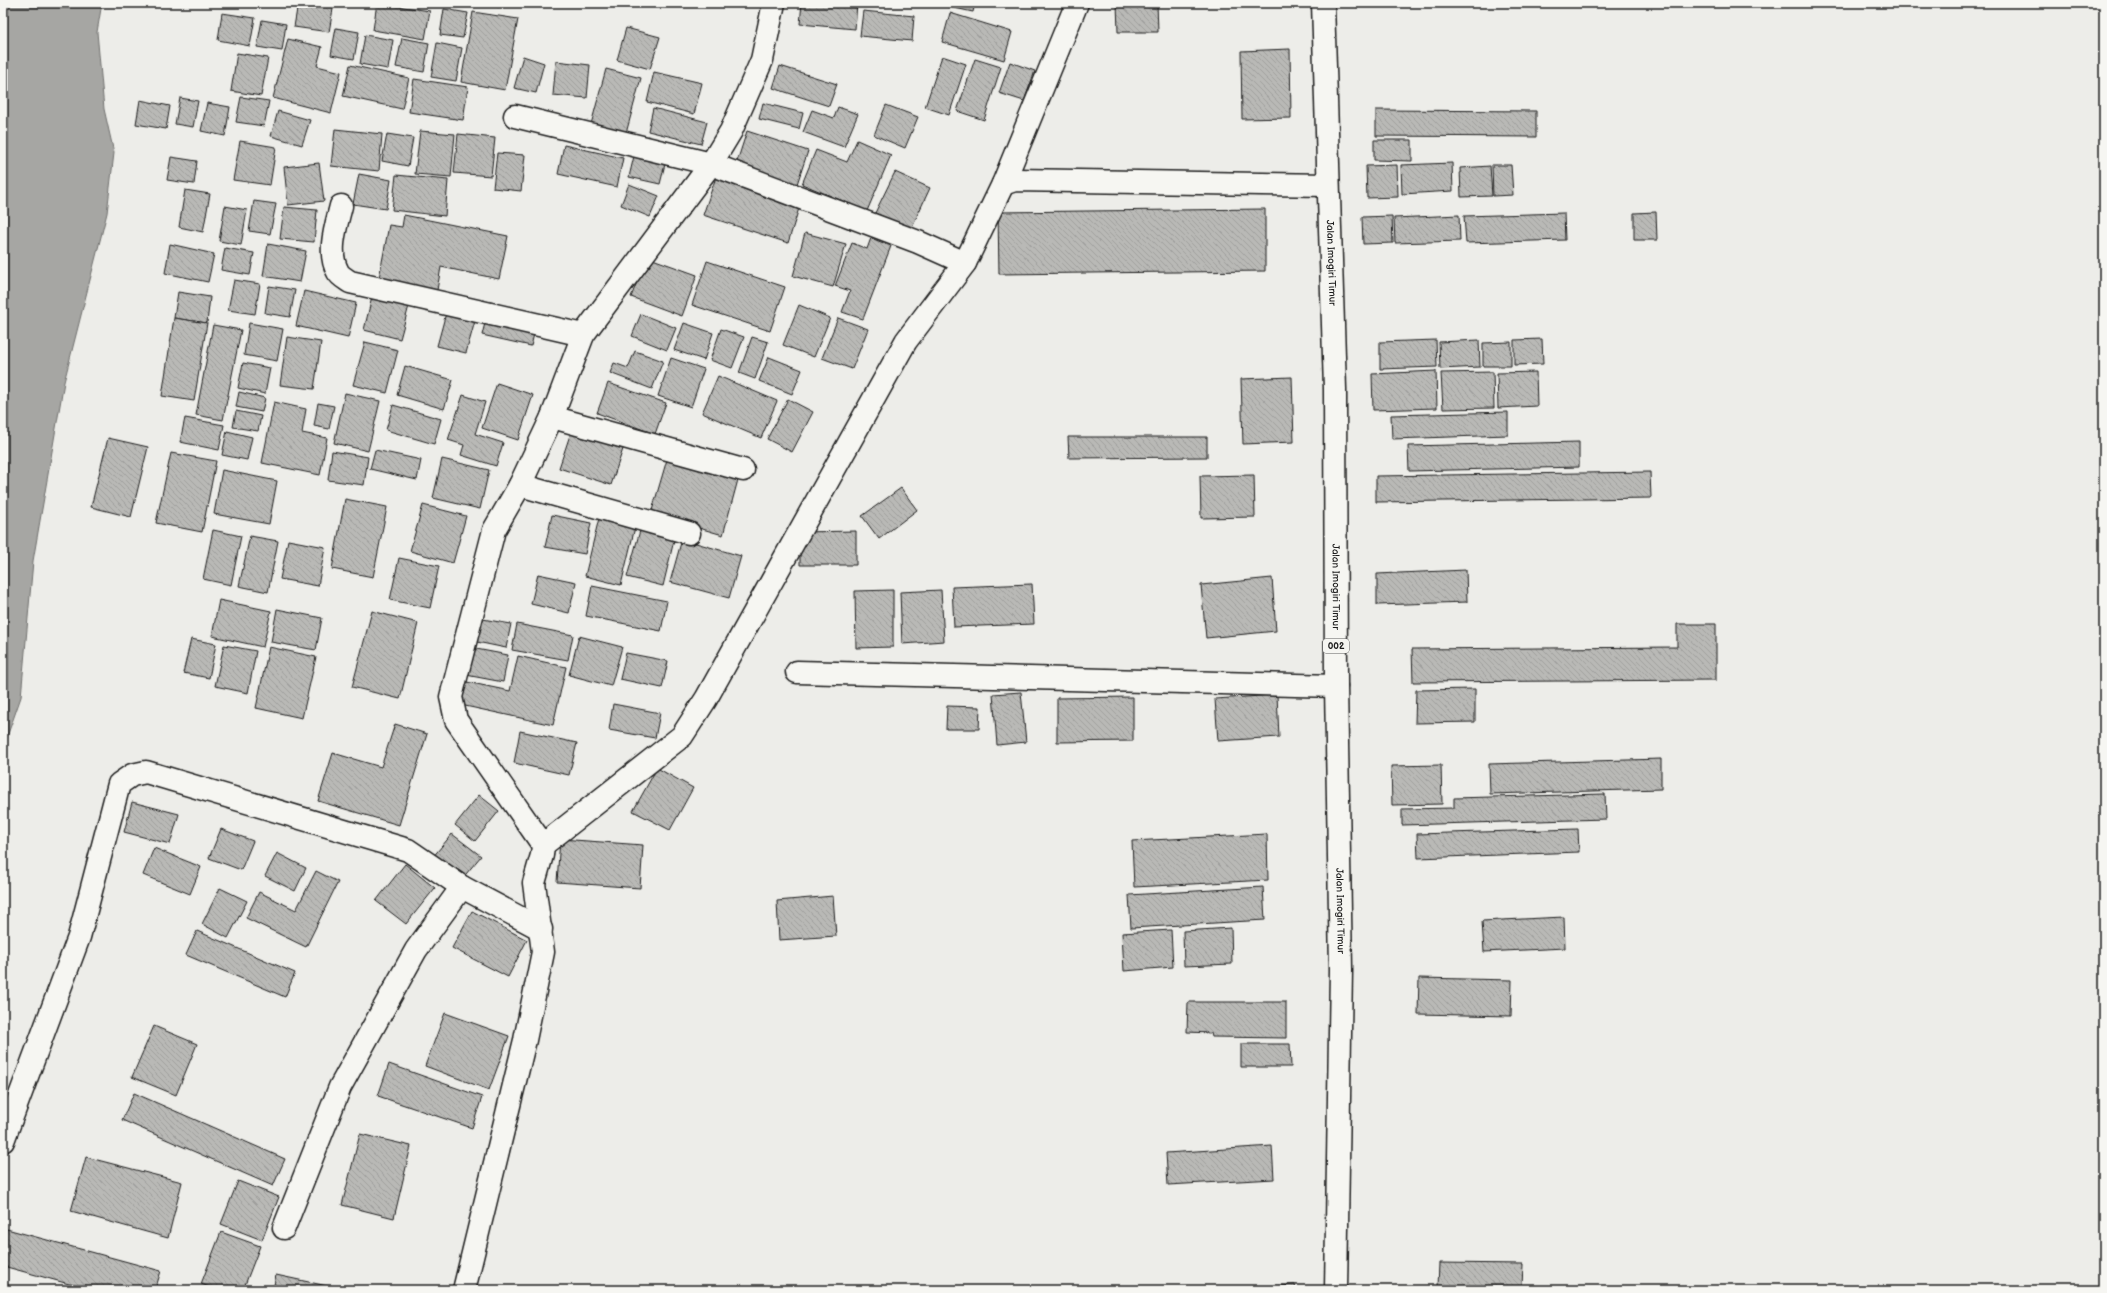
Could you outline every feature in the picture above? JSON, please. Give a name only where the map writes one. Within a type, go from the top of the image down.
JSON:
[{"type":"street","points":[[464,1290],[525,1040],[543,952],[534,883],[542,856],[542,845],[456,720],[451,697],[494,530],[520,485],[552,417],[583,335],[711,164],[731,131],[762,60],[774,3]]},
{"type":"street","points":[[542,845],[682,736],[710,692],[906,341],[955,258],[1003,184],[1077,3]]},
{"type":"street","name":"Jalan Imogiri Timur","points":[[1323,3],[1335,389],[1336,686],[1341,969],[1336,1290]]},
{"type":"street","points":[[515,116],[711,164],[918,242],[955,258]]},
{"type":"street","points":[[1003,184],[1015,180],[1328,185]]},
{"type":"street","points":[[341,206],[334,235],[334,262],[338,274],[350,282],[583,335]]},
{"type":"street","points":[[552,417],[743,470]]},
{"type":"street","points":[[520,485],[689,533]]},
{"type":"street","points":[[797,672],[1336,686]]},
{"type":"street","points":[[3,1141],[79,937],[119,784],[132,775],[146,772],[408,850],[469,890],[541,929]]},
{"type":"street","points":[[284,1228],[340,1087],[416,950],[469,890]]},
{"type":"shaded area","points":[[3,3],[102,3],[97,32],[104,109],[114,153],[107,213],[64,382],[33,561],[21,697],[3,748]]},
{"type":"building","points":[[298,3],[334,3],[329,32],[294,27]]},
{"type":"building","points":[[377,3],[430,11],[425,39],[373,30]]},
{"type":"building","points":[[478,3],[500,3],[499,7]]},
{"type":"building","points":[[721,3],[743,3],[742,7]]},
{"type":"building","points":[[802,3],[857,3],[855,29],[800,24]]},
{"type":"building","points":[[931,3],[975,3],[973,12]]},
{"type":"building","points":[[1117,3],[1157,3],[1158,32],[1118,32]]},
{"type":"building","points":[[444,9],[468,13],[463,38],[440,35]]},
{"type":"building","points":[[863,11],[914,16],[912,41],[860,36]]},
{"type":"building","points":[[473,12],[518,19],[505,90],[461,82]]},
{"type":"building","points":[[222,13],[255,18],[250,46],[218,40]]},
{"type":"building","points":[[950,13],[1012,32],[1004,60],[942,42]]},
{"type":"building","points":[[262,20],[286,24],[282,51],[257,47]]},
{"type":"building","points":[[336,28],[359,32],[354,59],[331,55]]},
{"type":"building","points":[[626,28],[660,37],[650,69],[617,60]]},
{"type":"building","points":[[365,35],[393,40],[388,69],[360,64]]},
{"type":"building","points":[[402,38],[429,43],[424,72],[396,67]]},
{"type":"building","points":[[288,39],[322,47],[317,66],[341,72],[331,113],[273,98]]},
{"type":"building","points":[[437,43],[462,48],[456,81],[431,77]]},
{"type":"building","points":[[1290,49],[1291,118],[1242,119],[1241,51]]},
{"type":"building","points":[[237,53],[268,58],[261,96],[231,91]]},
{"type":"building","points":[[523,56],[544,63],[536,93],[514,88]]},
{"type":"building","points":[[942,56],[966,64],[949,115],[925,107]]},
{"type":"building","points":[[975,59],[1001,67],[984,120],[957,111]]},
{"type":"building","points":[[556,61],[590,65],[587,98],[553,95]]},
{"type":"building","points":[[1010,62],[1035,71],[1024,101],[999,93]]},
{"type":"building","points":[[350,65],[409,78],[402,109],[343,96]]},
{"type":"building","points":[[780,66],[837,84],[829,106],[773,88]]},
{"type":"building","points":[[606,69],[641,78],[625,137],[590,128]]},
{"type":"building","points":[[654,72],[702,83],[694,114],[647,102]]},
{"type":"building","points":[[414,79],[468,87],[463,120],[409,112]]},
{"type":"building","points":[[241,97],[269,101],[264,126],[236,122]]},
{"type":"building","points":[[180,98],[198,101],[193,127],[175,124]]},
{"type":"building","points":[[140,100],[170,106],[166,129],[136,124]]},
{"type":"building","points":[[207,103],[230,107],[225,136],[201,131]]},
{"type":"building","points":[[763,103],[803,113],[799,129],[759,119]]},
{"type":"building","points":[[886,105],[918,117],[905,148],[874,135]]},
{"type":"building","points":[[838,107],[858,114],[844,147],[803,132],[812,110],[834,118]]},
{"type":"building","points":[[653,108],[707,122],[701,144],[648,131]]},
{"type":"building","points":[[1376,110],[1536,111],[1536,137],[1376,136]]},
{"type":"building","points":[[278,111],[310,120],[302,145],[271,136]]},
{"type":"building","points":[[335,129],[382,134],[379,171],[331,166]]},
{"type":"building","points":[[420,131],[455,134],[451,177],[415,174]]},
{"type":"building","points":[[747,131],[808,151],[797,184],[736,165]]},
{"type":"building","points":[[387,134],[413,138],[408,166],[382,161]]},
{"type":"building","points":[[458,134],[495,138],[491,176],[454,173]]},
{"type":"building","points":[[857,140],[891,155],[867,211],[802,184],[816,150],[847,162]]},
{"type":"building","points":[[1374,140],[1412,140],[1412,161],[1374,160]]},
{"type":"building","points":[[240,141],[276,147],[270,185],[233,180]]},
{"type":"building","points":[[564,145],[623,158],[617,187],[558,174]]},
{"type":"building","points":[[497,153],[525,155],[521,191],[493,188]]},
{"type":"building","points":[[634,156],[665,164],[660,184],[629,177]]},
{"type":"building","points":[[171,157],[197,161],[194,184],[167,180]]},
{"type":"building","points":[[319,163],[324,201],[288,205],[284,167]]},
{"type":"building","points":[[1452,163],[1453,191],[1402,194],[1401,165]]},
{"type":"building","points":[[1397,165],[1398,197],[1367,198],[1366,166]]},
{"type":"building","points":[[1492,165],[1511,165],[1513,195],[1493,196]]},
{"type":"building","points":[[1490,166],[1492,196],[1461,197],[1460,168]]},
{"type":"building","points":[[895,172],[930,188],[911,229],[875,213]]},
{"type":"building","points":[[359,174],[391,180],[386,209],[353,204]]},
{"type":"building","points":[[396,175],[448,180],[445,216],[392,210]]},
{"type":"building","points":[[716,177],[800,205],[788,243],[703,215]]},
{"type":"building","points":[[629,184],[659,196],[650,217],[621,205]]},
{"type":"building","points":[[185,190],[210,194],[203,232],[179,227]]},
{"type":"building","points":[[254,201],[276,204],[270,234],[249,231]]},
{"type":"building","points":[[225,206],[247,210],[241,245],[219,241]]},
{"type":"building","points":[[284,207],[317,210],[314,242],[280,239]]},
{"type":"building","points":[[1265,209],[1265,271],[999,274],[998,212]]},
{"type":"building","points":[[1656,212],[1657,240],[1634,240],[1634,213]]},
{"type":"building","points":[[1564,213],[1565,240],[1466,243],[1464,216]]},
{"type":"building","points":[[404,215],[508,236],[499,279],[441,267],[437,290],[379,278],[389,225],[402,227]]},
{"type":"building","points":[[1459,215],[1460,241],[1395,243],[1394,218]]},
{"type":"building","points":[[1392,216],[1393,243],[1363,244],[1362,217]]},
{"type":"building","points":[[805,233],[846,244],[833,287],[793,276]]},
{"type":"building","points":[[871,238],[891,246],[863,319],[842,312],[850,291],[835,286],[852,243],[867,249]]},
{"type":"building","points":[[170,244],[214,254],[208,282],[165,273]]},
{"type":"building","points":[[268,244],[306,251],[300,282],[263,276]]},
{"type":"building","points":[[225,248],[254,253],[250,275],[221,270]]},
{"type":"building","points":[[647,257],[697,275],[682,316],[631,297]]},
{"type":"building","points":[[707,261],[785,287],[770,331],[692,305]]},
{"type":"building","points":[[234,280],[260,284],[255,314],[228,310]]},
{"type":"building","points":[[269,286],[295,290],[290,317],[265,313]]},
{"type":"building","points":[[304,291],[356,303],[348,338],[296,326]]},
{"type":"building","points":[[178,292],[210,297],[207,323],[174,318]]},
{"type":"building","points":[[373,293],[410,302],[400,339],[364,330]]},
{"type":"building","points":[[799,305],[830,318],[814,357],[783,345]]},
{"type":"building","points":[[446,313],[475,321],[466,353],[437,346]]},
{"type":"building","points":[[641,314],[676,328],[667,350],[632,336]]},
{"type":"building","points":[[487,315],[536,326],[531,346],[482,335]]},
{"type":"building","points":[[174,318],[207,323],[194,401],[162,396]]},
{"type":"building","points":[[838,318],[868,329],[852,369],[822,358]]},
{"type":"building","points":[[249,323],[283,329],[277,361],[244,355]]},
{"type":"building","points":[[684,323],[713,333],[704,360],[674,350]]},
{"type":"building","points":[[213,325],[241,330],[223,420],[196,415]]},
{"type":"building","points":[[721,329],[744,337],[732,368],[710,360]]},
{"type":"building","points":[[287,337],[321,342],[314,389],[280,385]]},
{"type":"building","points":[[752,337],[768,342],[755,379],[739,373]]},
{"type":"building","points":[[1542,339],[1543,364],[1514,365],[1514,340]]},
{"type":"building","points":[[1436,340],[1437,367],[1380,369],[1380,342]]},
{"type":"building","points":[[1479,340],[1480,367],[1440,369],[1439,342]]},
{"type":"building","points":[[365,342],[398,350],[387,393],[353,385]]},
{"type":"building","points":[[1511,342],[1511,366],[1483,366],[1483,343]]},
{"type":"building","points":[[635,351],[663,361],[652,389],[610,373],[614,363],[628,368]]},
{"type":"building","points":[[769,357],[802,370],[792,394],[759,381]]},
{"type":"building","points":[[671,358],[704,369],[691,407],[658,396]]},
{"type":"building","points":[[243,363],[270,368],[265,394],[238,388]]},
{"type":"building","points":[[405,366],[453,380],[444,409],[397,395]]},
{"type":"building","points":[[1436,371],[1437,408],[1373,410],[1372,374]]},
{"type":"building","points":[[1493,372],[1494,408],[1443,409],[1441,373]]},
{"type":"building","points":[[1536,372],[1537,406],[1498,408],[1497,373]]},
{"type":"building","points":[[718,376],[777,401],[761,438],[702,413]]},
{"type":"building","points":[[1292,377],[1294,442],[1243,444],[1241,379]]},
{"type":"building","points":[[497,383],[533,395],[518,440],[482,428]]},
{"type":"building","points":[[608,383],[666,403],[655,434],[597,413]]},
{"type":"building","points":[[239,392],[265,398],[262,412],[236,407]]},
{"type":"building","points":[[345,393],[380,401],[368,451],[334,443]]},
{"type":"building","points":[[463,395],[485,402],[475,434],[503,443],[496,466],[461,455],[464,445],[448,440]]},
{"type":"building","points":[[788,399],[813,412],[792,452],[767,439]]},
{"type":"building","points":[[274,402],[306,409],[302,433],[327,438],[320,475],[262,463]]},
{"type":"building","points":[[318,403],[334,406],[329,429],[314,426]]},
{"type":"building","points":[[393,405],[441,419],[434,444],[386,430]]},
{"type":"building","points":[[236,411],[261,416],[258,431],[233,427]]},
{"type":"building","points":[[1508,412],[1508,435],[1392,439],[1391,415]]},
{"type":"building","points":[[185,418],[224,425],[219,450],[180,442]]},
{"type":"building","points":[[572,429],[624,446],[611,485],[559,468]]},
{"type":"building","points":[[227,431],[252,437],[247,460],[222,455]]},
{"type":"building","points":[[1068,437],[1207,437],[1207,457],[1069,458]]},
{"type":"building","points":[[108,438],[148,447],[131,517],[91,507]]},
{"type":"building","points":[[1579,442],[1579,467],[1409,471],[1408,446]]},
{"type":"building","points":[[375,450],[421,460],[417,480],[370,469]]},
{"type":"building","points":[[332,451],[368,457],[364,485],[328,480]]},
{"type":"building","points":[[171,453],[216,461],[202,532],[156,523]]},
{"type":"building","points":[[668,456],[739,476],[723,535],[651,514]]},
{"type":"building","points":[[442,459],[489,470],[480,509],[433,498]]},
{"type":"building","points":[[222,470],[277,481],[269,524],[214,514]]},
{"type":"building","points":[[1650,472],[1651,498],[1376,502],[1376,476]]},
{"type":"building","points":[[1254,475],[1255,517],[1201,518],[1200,476]]},
{"type":"building","points":[[901,488],[917,510],[879,539],[862,516]]},
{"type":"building","points":[[345,499],[387,507],[373,577],[332,569]]},
{"type":"building","points":[[423,505],[466,516],[453,563],[410,551]]},
{"type":"building","points":[[552,515],[591,523],[585,554],[545,547]]},
{"type":"building","points":[[599,518],[635,527],[621,585],[585,576]]},
{"type":"building","points":[[641,527],[675,536],[663,586],[627,577]]},
{"type":"building","points":[[213,530],[241,536],[231,585],[203,579]]},
{"type":"building","points":[[856,531],[856,565],[800,565],[800,532]]},
{"type":"building","points":[[250,536],[278,541],[268,592],[239,586]]},
{"type":"building","points":[[682,539],[741,556],[729,598],[670,582]]},
{"type":"building","points":[[288,540],[325,547],[318,586],[280,579]]},
{"type":"building","points":[[399,558],[439,566],[430,608],[390,600]]},
{"type":"building","points":[[1466,570],[1467,602],[1377,605],[1377,574]]},
{"type":"building","points":[[538,574],[576,582],[569,613],[531,604]]},
{"type":"building","points":[[1272,578],[1276,631],[1206,638],[1201,585]]},
{"type":"building","points":[[1032,584],[1034,624],[954,627],[952,587]]},
{"type":"building","points":[[592,586],[667,601],[661,631],[586,616]]},
{"type":"building","points":[[893,590],[893,647],[856,648],[855,591]]},
{"type":"building","points":[[941,590],[944,641],[902,644],[900,592]]},
{"type":"building","points":[[219,600],[271,611],[263,647],[212,636]]},
{"type":"building","points":[[277,609],[322,618],[316,650],[271,642]]},
{"type":"building","points":[[372,611],[418,623],[400,699],[352,687]]},
{"type":"building","points":[[477,618],[511,624],[506,648],[472,641]]},
{"type":"building","points":[[517,624],[573,635],[568,660],[512,650]]},
{"type":"building","points":[[1677,624],[1716,624],[1716,680],[1413,682],[1412,649],[1677,647]]},
{"type":"building","points":[[579,636],[622,647],[611,686],[569,675]]},
{"type":"building","points":[[191,639],[216,644],[209,678],[183,673]]},
{"type":"building","points":[[224,645],[256,651],[248,693],[215,686]]},
{"type":"building","points":[[269,647],[316,657],[302,718],[256,708]]},
{"type":"building","points":[[471,648],[508,655],[503,682],[466,675]]},
{"type":"building","points":[[626,653],[668,661],[662,688],[620,679]]},
{"type":"building","points":[[518,656],[566,667],[553,725],[456,704],[462,681],[510,691]]},
{"type":"building","points":[[1475,689],[1475,722],[1415,723],[1416,690]]},
{"type":"building","points":[[1021,692],[1026,742],[997,745],[993,694]]},
{"type":"building","points":[[1277,695],[1279,737],[1218,741],[1215,699]]},
{"type":"building","points":[[1133,697],[1133,741],[1057,742],[1057,698]]},
{"type":"building","points":[[613,704],[660,713],[655,738],[609,730]]},
{"type":"building","points":[[947,706],[980,707],[979,729],[946,729]]},
{"type":"building","points":[[395,724],[427,734],[399,825],[318,801],[333,753],[381,767]]},
{"type":"building","points":[[520,731],[577,743],[569,775],[514,763]]},
{"type":"building","points":[[1661,759],[1661,789],[1490,794],[1489,764]]},
{"type":"building","points":[[1441,765],[1442,804],[1392,805],[1391,766]]},
{"type":"building","points":[[657,768],[693,788],[670,830],[633,811]]},
{"type":"building","points":[[1605,794],[1606,819],[1402,825],[1402,809],[1454,808],[1454,798]]},
{"type":"building","points":[[479,795],[499,811],[475,841],[455,825]]},
{"type":"building","points":[[132,802],[179,814],[170,844],[124,832]]},
{"type":"building","points":[[221,829],[253,841],[241,870],[209,858]]},
{"type":"building","points":[[1578,829],[1579,852],[1418,858],[1417,834]]},
{"type":"building","points":[[452,834],[481,856],[461,880],[432,858]]},
{"type":"building","points":[[1267,834],[1268,880],[1134,887],[1132,841]]},
{"type":"building","points":[[560,839],[643,845],[640,888],[557,882]]},
{"type":"building","points":[[154,848],[201,867],[190,894],[143,875]]},
{"type":"building","points":[[277,853],[306,868],[295,891],[265,876]]},
{"type":"building","points":[[405,864],[435,888],[406,924],[376,901]]},
{"type":"building","points":[[316,871],[338,882],[306,947],[246,918],[259,892],[296,910]]},
{"type":"building","points":[[1263,887],[1265,920],[1131,928],[1129,895]]},
{"type":"building","points":[[220,888],[247,901],[228,938],[202,924]]},
{"type":"building","points":[[833,896],[836,936],[779,940],[777,901]]},
{"type":"building","points":[[472,911],[527,940],[508,977],[452,948]]},
{"type":"building","points":[[1564,917],[1565,948],[1484,952],[1482,921]]},
{"type":"building","points":[[1231,928],[1232,964],[1184,966],[1183,931]]},
{"type":"building","points":[[1171,930],[1173,967],[1124,971],[1122,933]]},
{"type":"building","points":[[197,931],[295,973],[285,997],[186,955]]},
{"type":"building","points":[[1419,978],[1512,980],[1511,1016],[1418,1014]]},
{"type":"building","points":[[1188,1002],[1286,1002],[1286,1038],[1212,1037],[1211,1033],[1187,1032]]},
{"type":"building","points":[[445,1013],[509,1036],[489,1090],[425,1066]]},
{"type":"building","points":[[154,1026],[197,1044],[176,1095],[132,1077]]},
{"type":"building","points":[[1241,1044],[1290,1044],[1291,1067],[1241,1067]]},
{"type":"building","points":[[389,1064],[482,1097],[472,1128],[378,1096]]},
{"type":"building","points":[[134,1093],[285,1159],[273,1186],[122,1120]]},
{"type":"building","points":[[360,1134],[411,1146],[394,1218],[342,1205]]},
{"type":"building","points":[[1272,1146],[1274,1179],[1168,1185],[1166,1153]]},
{"type":"building","points":[[86,1157],[182,1182],[168,1238],[71,1211]]},
{"type":"building","points":[[238,1181],[279,1197],[262,1240],[221,1224]]},
{"type":"building","points":[[3,1228],[161,1271],[155,1290],[91,1290],[3,1266]]},
{"type":"building","points":[[221,1232],[260,1246],[243,1290],[218,1290],[201,1284]]},
{"type":"building","points":[[1439,1263],[1523,1264],[1522,1287],[1438,1287]]},
{"type":"building","points":[[276,1275],[346,1290],[273,1290]]},
{"type":"building","points":[[1295,1285],[1296,1290],[1210,1290]]}]
